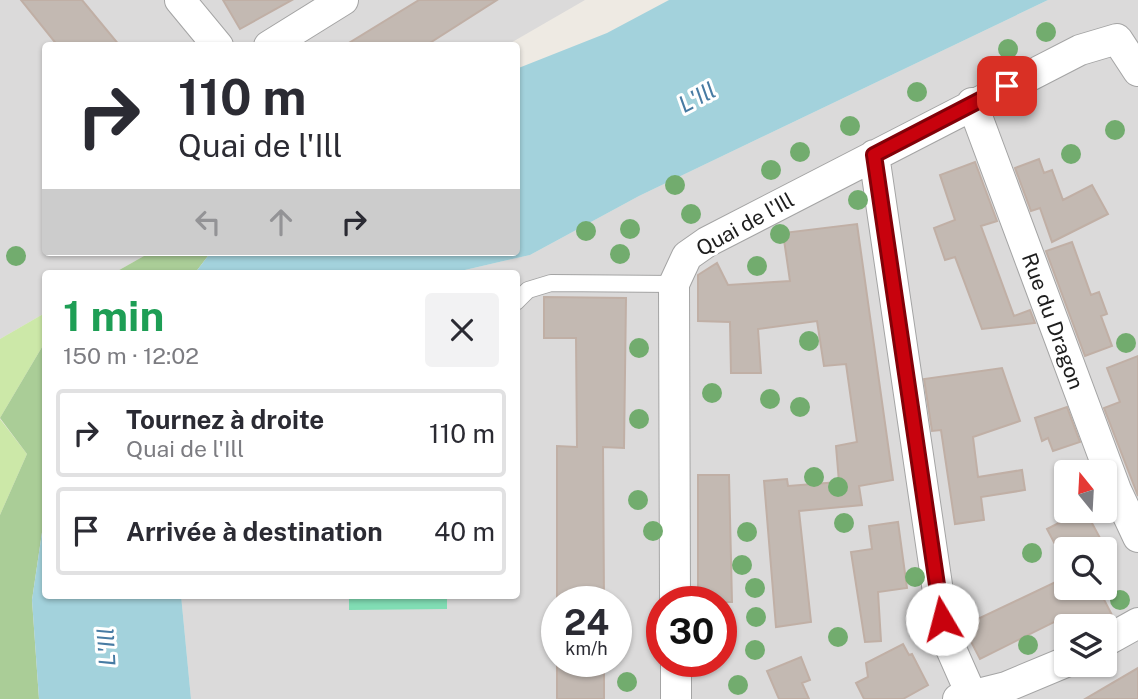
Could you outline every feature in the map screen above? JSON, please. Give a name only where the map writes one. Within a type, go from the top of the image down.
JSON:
[{"type":"street","points":[[180,0],[215,42]]},
{"type":"street","points":[[275,42],[343,0]]},
{"type":"street","name":"Quai de l'Ill","points":[[676,586],[674,284],[680,266],[693,250],[972,103],[1080,50],[1116,39],[1138,71]]},
{"type":"street","name":"Rue du Dragon","points":[[972,103],[1116,490],[1138,537]]},
{"type":"street","points":[[874,155],[942,619],[964,696],[1009,693],[1054,669]]},
{"type":"street","points":[[1117,635],[1138,623]]},
{"type":"street","points":[[676,677],[676,699]]},
{"type":"lane","points":[[520,298],[528,290],[551,282],[674,284]]},
{"type":"shaded area","points":[[0,0],[585,0],[512,42],[42,42],[42,256],[144,256],[119,270],[42,270],[42,315],[0,339]]},
{"type":"shaded area","points":[[1048,0],[1138,0],[1138,699],[191,699],[181,599],[520,599],[520,270],[465,270],[530,255],[639,196]]},
{"type":"green space","points":[[144,256],[208,256],[197,270],[119,270]]},
{"type":"green space","points":[[42,315],[42,347],[0,418],[0,339]]},
{"type":"green space","points":[[42,347],[42,532],[32,600],[39,699],[0,699],[0,515],[27,454],[0,418]]},
{"type":"green space","points":[[0,419],[27,454],[0,515]]},
{"type":"green space","points":[[349,599],[447,599],[447,609],[349,610]]},
{"type":"water","name":"L'Ill","points":[[669,0],[1048,0],[639,196],[530,255],[465,270],[197,270],[208,256],[520,256],[520,67],[607,33]]},
{"type":"water","name":"L'Ill","points":[[42,532],[42,599],[181,599],[191,699],[39,699],[32,600]]},
{"type":"building","points":[[21,0],[82,0],[117,42],[55,42]]},
{"type":"building","points":[[223,0],[292,0],[240,29]]},
{"type":"building","points":[[419,0],[497,0],[431,42],[351,42]]},
{"type":"building","points":[[1039,159],[1044,173],[1052,170],[1063,200],[1092,185],[1108,214],[1052,242],[1040,208],[1031,211],[1015,168]]},
{"type":"building","points":[[975,162],[997,221],[981,226],[1014,316],[1030,310],[1035,323],[982,329],[955,257],[945,260],[934,228],[955,220],[940,175]]},
{"type":"building","points":[[857,224],[893,480],[859,486],[862,505],[799,511],[811,622],[776,627],[764,481],[787,479],[788,486],[839,482],[836,446],[857,442],[846,364],[824,366],[817,321],[758,329],[761,373],[731,373],[730,322],[698,321],[698,275],[717,263],[728,285],[790,281],[783,233]]},
{"type":"building","points":[[1072,242],[1091,295],[1099,292],[1107,314],[1101,316],[1112,346],[1085,356],[1046,251]]},
{"type":"building","points":[[544,297],[626,298],[624,448],[603,447],[604,586],[557,586],[557,446],[577,447],[576,338],[544,338]]},
{"type":"building","points":[[1138,356],[1138,496],[1104,408],[1120,402],[1107,368]]},
{"type":"building","points":[[1002,368],[1020,421],[973,437],[978,477],[1022,470],[1025,490],[981,497],[984,520],[955,524],[941,430],[932,431],[924,379]]},
{"type":"building","points":[[1067,407],[1080,442],[1053,451],[1048,438],[1042,441],[1035,418]]},
{"type":"building","points":[[698,475],[729,475],[732,586],[698,586]]},
{"type":"building","points":[[898,522],[907,588],[878,592],[881,641],[865,642],[851,552],[872,549],[869,526]]},
{"type":"building","points":[[1059,523],[1092,523],[1099,537],[1054,537],[1054,542],[1047,529]]},
{"type":"building","points":[[1054,583],[1054,600],[1104,600],[1111,614],[1054,614],[1054,622],[980,659],[963,626]]},
{"type":"building","points":[[903,644],[909,655],[912,654],[928,685],[903,699],[864,699],[856,683],[868,677],[866,663]]},
{"type":"building","points":[[801,657],[810,680],[802,683],[809,699],[779,699],[767,671]]},
{"type":"building","points":[[1138,668],[1138,699],[1085,699]]},
{"type":"building","points":[[557,677],[604,677],[604,699],[557,699]]},
{"type":"route","points":[[942,619],[874,155],[1007,86]]}]
